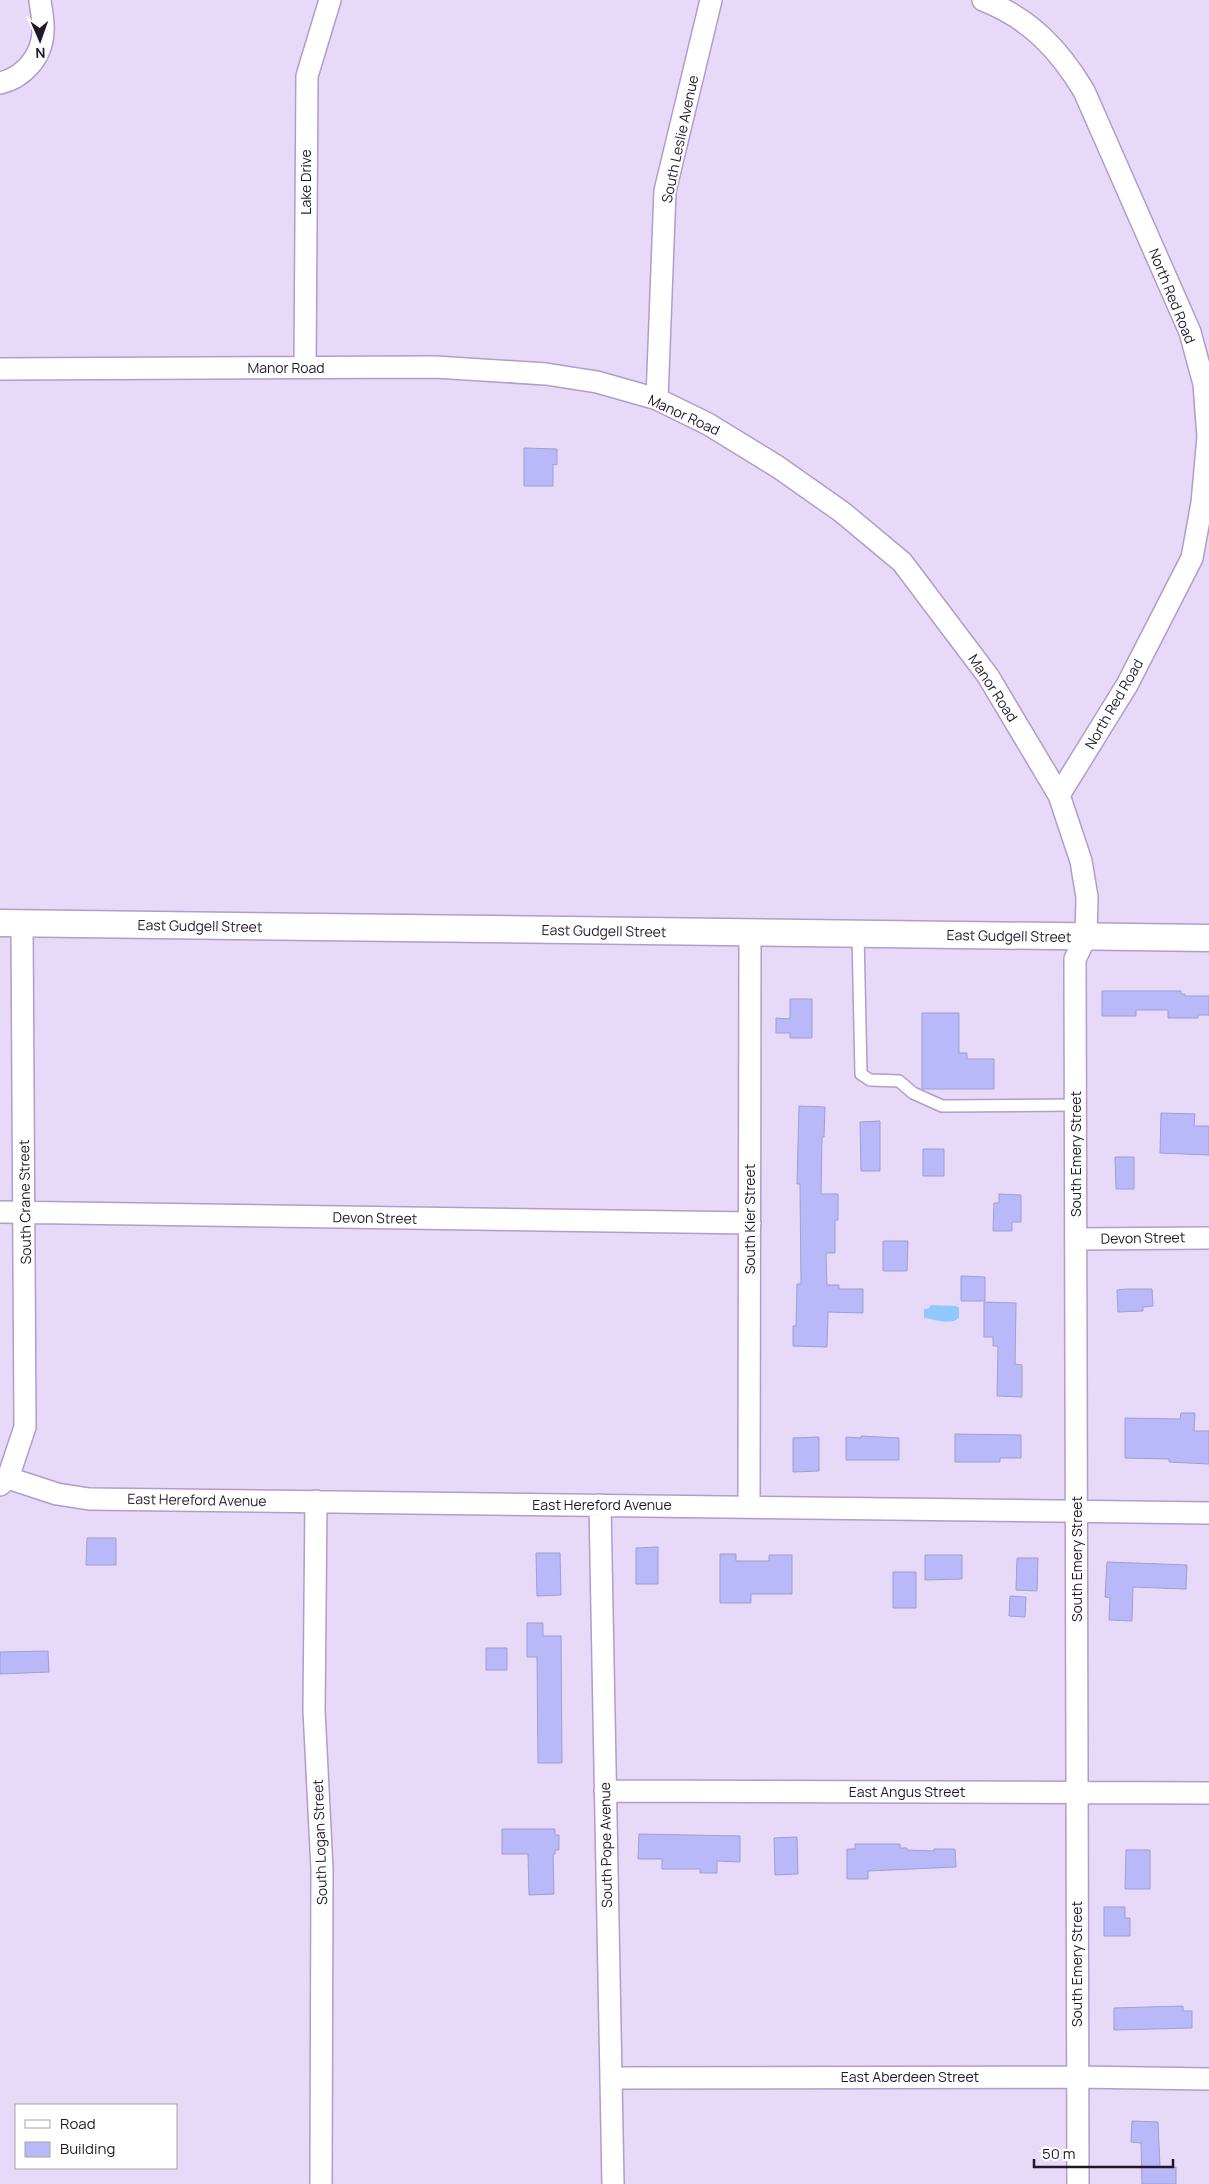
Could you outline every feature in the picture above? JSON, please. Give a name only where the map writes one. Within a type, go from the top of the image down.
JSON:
[{"type":"street","points":[[0,83],[11,80],[25,71],[38,55],[43,33],[40,0]]},
{"type":"street","name":"Lake Drive","points":[[305,368],[307,76],[330,0]]},
{"type":"street","name":"South Leslie Avenue","points":[[657,399],[665,191],[711,0]]},
{"type":"street","name":"North Red Road","points":[[983,0],[1020,18],[1043,36],[1069,66],[1084,91],[1190,332],[1204,384],[1208,437],[1202,503],[1192,558],[1126,686],[1059,795]]},
{"type":"street","name":"Manor Road","points":[[0,369],[435,367],[546,374],[597,382],[657,399],[708,424],[778,467],[842,512],[902,562],[988,676],[1059,795],[1081,861],[1087,897],[1086,936]]},
{"type":"street","name":"East Gudgell Street","points":[[11,923],[1209,938]]},
{"type":"street","name":"South Crane Street","points":[[4,1482],[25,1428],[25,1212],[11,923]]},
{"type":"street","name":"South Kier Street","points":[[749,1506],[750,933]]},
{"type":"street","name":"South Emery Street","points":[[1078,2184],[1075,959],[1086,936]]},
{"type":"street","name":"Devon Street","points":[[0,1212],[750,1223]]},
{"type":"street","name":"Devon Street","points":[[1076,1239],[1209,1238]]},
{"type":"street","name":"East Hereford Avenue","points":[[4,1482],[88,1499],[1209,1513]]},
{"type":"street","name":"South Logan Street","points":[[316,1501],[314,1710],[322,1869],[321,2184]]},
{"type":"street","name":"South Pope Avenue","points":[[600,1505],[613,2184]]},
{"type":"street","name":"East Angus Street","points":[[605,1791],[1209,1793]]},
{"type":"street","name":"East Aberdeen Street","points":[[612,2078],[1078,2077],[1209,2079]]},
{"type":"lane","points":[[858,934],[861,1074],[870,1080],[899,1080],[913,1093],[942,1106],[1076,1105]]},
{"type":"water","points":[[931,1305],[956,1306],[959,1308],[959,1318],[947,1322],[924,1318],[924,1309],[928,1309]]},
{"type":"building","points":[[524,448],[557,449],[557,465],[553,464],[553,486],[524,486]]},
{"type":"building","points":[[1102,991],[1181,991],[1181,994],[1185,994],[1185,996],[1209,996],[1209,1015],[1198,1015],[1198,1018],[1168,1018],[1168,1010],[1136,1010],[1136,1016],[1102,1016]]},
{"type":"building","points":[[790,999],[812,999],[812,1038],[790,1038],[790,1033],[776,1033],[776,1018],[790,1019]]},
{"type":"building","points":[[922,1013],[959,1013],[959,1053],[967,1053],[967,1059],[994,1059],[994,1089],[922,1089]]},
{"type":"building","points":[[799,1106],[825,1107],[824,1137],[822,1137],[821,1194],[838,1194],[838,1220],[835,1220],[835,1253],[826,1253],[827,1285],[839,1285],[839,1289],[863,1289],[863,1313],[828,1312],[827,1347],[793,1346],[793,1326],[796,1326],[797,1284],[801,1284],[800,1184],[797,1184]]},
{"type":"building","points":[[1161,1113],[1195,1114],[1194,1126],[1209,1126],[1209,1155],[1160,1153]]},
{"type":"building","points":[[880,1121],[880,1171],[861,1171],[860,1122]]},
{"type":"building","points":[[923,1149],[944,1149],[944,1176],[923,1176]]},
{"type":"building","points":[[1115,1157],[1134,1157],[1134,1189],[1116,1189]]},
{"type":"building","points":[[999,1194],[1021,1195],[1021,1222],[1012,1222],[1012,1231],[993,1231],[994,1203],[999,1203]]},
{"type":"building","points":[[883,1241],[908,1241],[907,1271],[883,1271]]},
{"type":"building","points":[[961,1276],[985,1277],[985,1301],[961,1301]]},
{"type":"building","points":[[1152,1289],[1153,1306],[1143,1307],[1143,1311],[1118,1312],[1117,1290]]},
{"type":"building","points":[[984,1302],[1016,1303],[1015,1364],[1022,1365],[1022,1397],[997,1396],[998,1346],[993,1346],[993,1337],[984,1337]]},
{"type":"building","points":[[1181,1413],[1195,1413],[1194,1431],[1209,1431],[1209,1464],[1169,1462],[1169,1459],[1125,1458],[1125,1418],[1180,1419]]},
{"type":"building","points":[[955,1434],[1021,1435],[1021,1458],[1000,1458],[1000,1462],[955,1462]]},
{"type":"building","points":[[861,1436],[899,1438],[899,1460],[846,1460],[846,1437],[861,1438]]},
{"type":"building","points":[[819,1437],[819,1471],[793,1472],[793,1438]]},
{"type":"building","points":[[87,1538],[116,1538],[116,1565],[86,1565]]},
{"type":"building","points":[[658,1547],[658,1584],[636,1584],[636,1548]]},
{"type":"building","points":[[536,1553],[560,1553],[561,1595],[537,1596]]},
{"type":"building","points":[[720,1554],[736,1554],[736,1561],[769,1561],[769,1555],[792,1555],[792,1594],[751,1594],[751,1603],[720,1603]]},
{"type":"building","points":[[925,1555],[962,1555],[962,1579],[925,1580]]},
{"type":"building","points":[[1017,1558],[1038,1558],[1037,1591],[1016,1590]]},
{"type":"building","points":[[1107,1562],[1187,1565],[1186,1589],[1133,1587],[1132,1621],[1109,1620],[1110,1598],[1105,1597]]},
{"type":"building","points":[[893,1572],[916,1572],[916,1608],[893,1608]]},
{"type":"building","points":[[1010,1596],[1026,1597],[1025,1617],[1009,1616]]},
{"type":"building","points":[[527,1623],[543,1623],[543,1636],[561,1636],[562,1763],[538,1763],[537,1657],[527,1657]]},
{"type":"building","points":[[486,1648],[507,1648],[507,1670],[486,1670]]},
{"type":"building","points":[[48,1651],[49,1672],[0,1674],[0,1652]]},
{"type":"building","points":[[502,1829],[555,1829],[555,1835],[559,1835],[559,1850],[555,1850],[555,1854],[553,1854],[554,1894],[529,1895],[528,1854],[502,1854]]},
{"type":"building","points":[[639,1834],[740,1836],[740,1862],[717,1861],[717,1873],[700,1873],[700,1869],[662,1869],[662,1859],[638,1859]]},
{"type":"building","points":[[797,1837],[798,1874],[775,1875],[774,1838]]},
{"type":"building","points":[[855,1844],[900,1844],[900,1848],[907,1848],[907,1850],[934,1851],[934,1849],[955,1849],[956,1867],[868,1871],[868,1879],[847,1879],[847,1849],[855,1849]]},
{"type":"building","points":[[1126,1850],[1150,1850],[1150,1889],[1125,1889]]},
{"type":"building","points":[[1104,1907],[1125,1907],[1125,1918],[1130,1918],[1130,1936],[1104,1936]]},
{"type":"building","points":[[1183,2006],[1183,2011],[1192,2011],[1192,2028],[1114,2030],[1114,2008]]},
{"type":"building","points":[[1132,2121],[1158,2122],[1160,2167],[1176,2167],[1176,2184],[1142,2184],[1141,2143],[1131,2142]]}]
